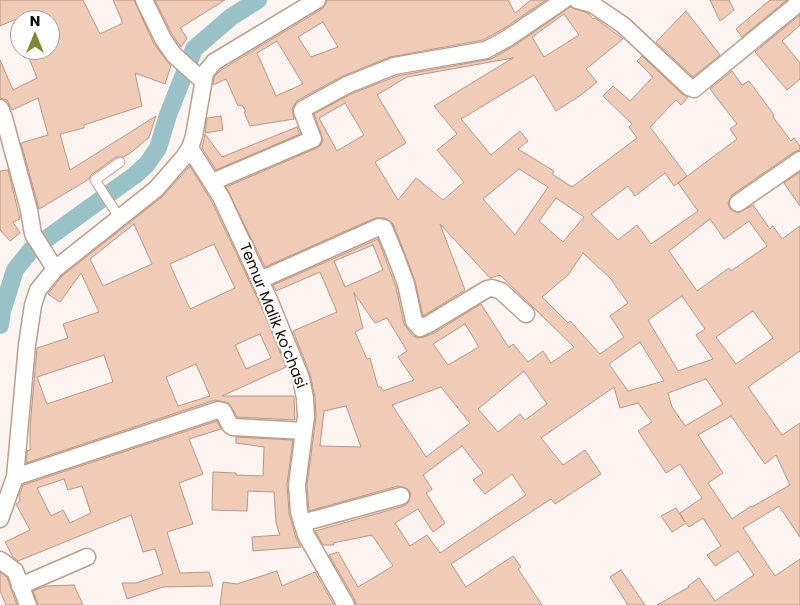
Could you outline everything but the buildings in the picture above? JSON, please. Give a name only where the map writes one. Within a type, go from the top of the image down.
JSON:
[{"type":"street","points":[[144,0],[163,39],[174,56],[201,79]]},
{"type":"street","points":[[0,519],[15,477],[26,354],[33,305],[38,290],[52,264],[115,211],[156,189],[190,148],[199,109],[201,79],[214,62],[317,0]]},
{"type":"street","points":[[212,182],[313,139],[302,111],[303,109],[347,85],[394,66],[486,50],[508,38],[564,0]]},
{"type":"street","points":[[577,0],[592,4],[623,25],[689,87],[694,89],[800,2]]},
{"type":"street","points":[[0,108],[27,201],[33,234],[52,264]]},
{"type":"street","name":"Temur Malik koʻchasi","points":[[190,148],[221,197],[260,280],[300,378],[305,398],[304,431],[297,485],[299,512],[306,535],[346,605]]},
{"type":"street","points":[[738,203],[800,160]]},
{"type":"street","points":[[260,280],[379,227],[384,228],[406,284],[414,321],[420,328],[487,289],[492,288],[501,291],[526,314]]},
{"type":"street","points":[[15,477],[218,410],[223,411],[230,425],[234,427],[304,431]]},
{"type":"street","points":[[302,523],[401,496]]},
{"type":"street","points":[[20,586],[87,557]]},
{"type":"street","points":[[0,560],[15,570],[28,605]]},
{"type":"lane","points":[[115,211],[95,182],[96,178],[120,162]]},
{"type":"waterway","points":[[0,325],[2,311],[15,270],[31,250],[135,175],[147,164],[158,148],[168,115],[194,49],[231,17],[258,0]]}]
